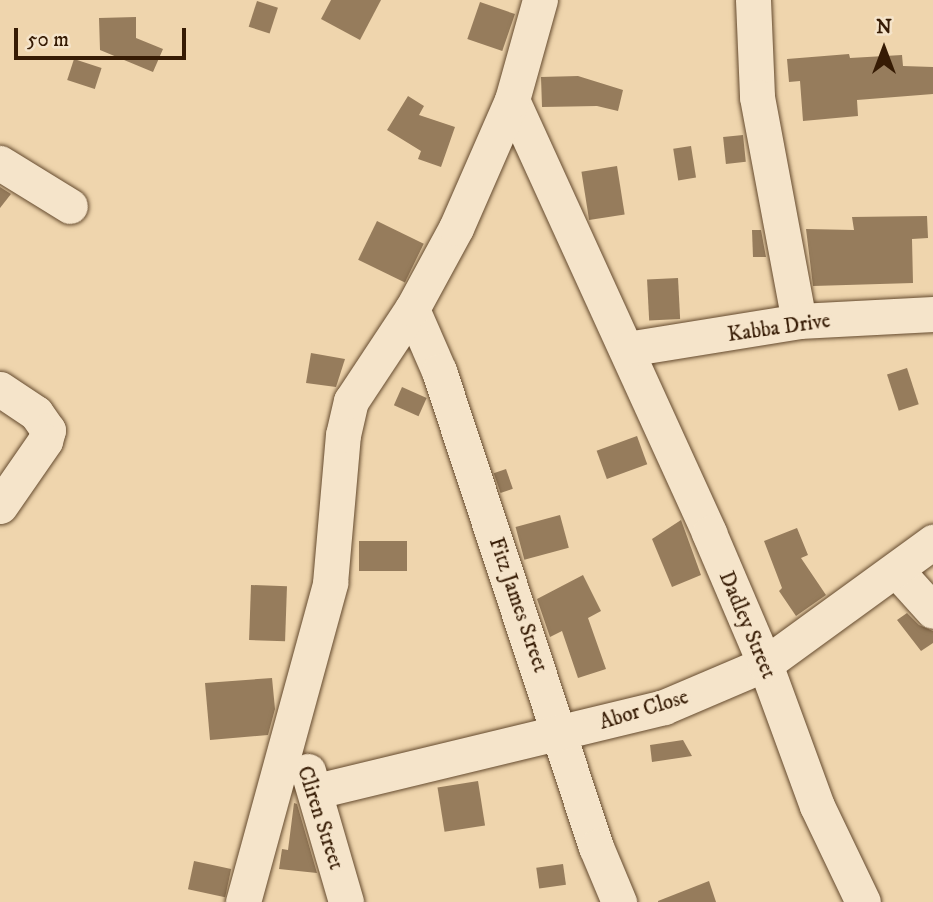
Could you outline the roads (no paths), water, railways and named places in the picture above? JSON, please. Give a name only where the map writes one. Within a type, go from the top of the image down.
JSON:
[{"type":"street","points":[[243,902],[330,583],[343,435],[351,401],[412,309],[456,228],[512,100],[540,0]]},
{"type":"street","points":[[753,0],[757,97],[799,321]]},
{"type":"street","name":"Dadley Street","points":[[512,100],[626,349],[765,664],[817,806],[863,902]]},
{"type":"street","points":[[0,163],[70,206]]},
{"type":"street","name":"Fitz James Street","points":[[412,309],[439,371],[562,733],[596,847],[619,902]]},
{"type":"street","name":"Kabba Drive","points":[[626,349],[799,321],[933,314]]},
{"type":"street","points":[[0,389],[36,413],[48,430],[45,441],[0,506]]},
{"type":"street","name":"Abor Close","points":[[317,791],[664,707],[765,664],[933,542]]},
{"type":"street","points":[[896,570],[933,611]]},
{"type":"street","name":"Cliren Street","points":[[290,736],[317,791],[346,902]]}]
